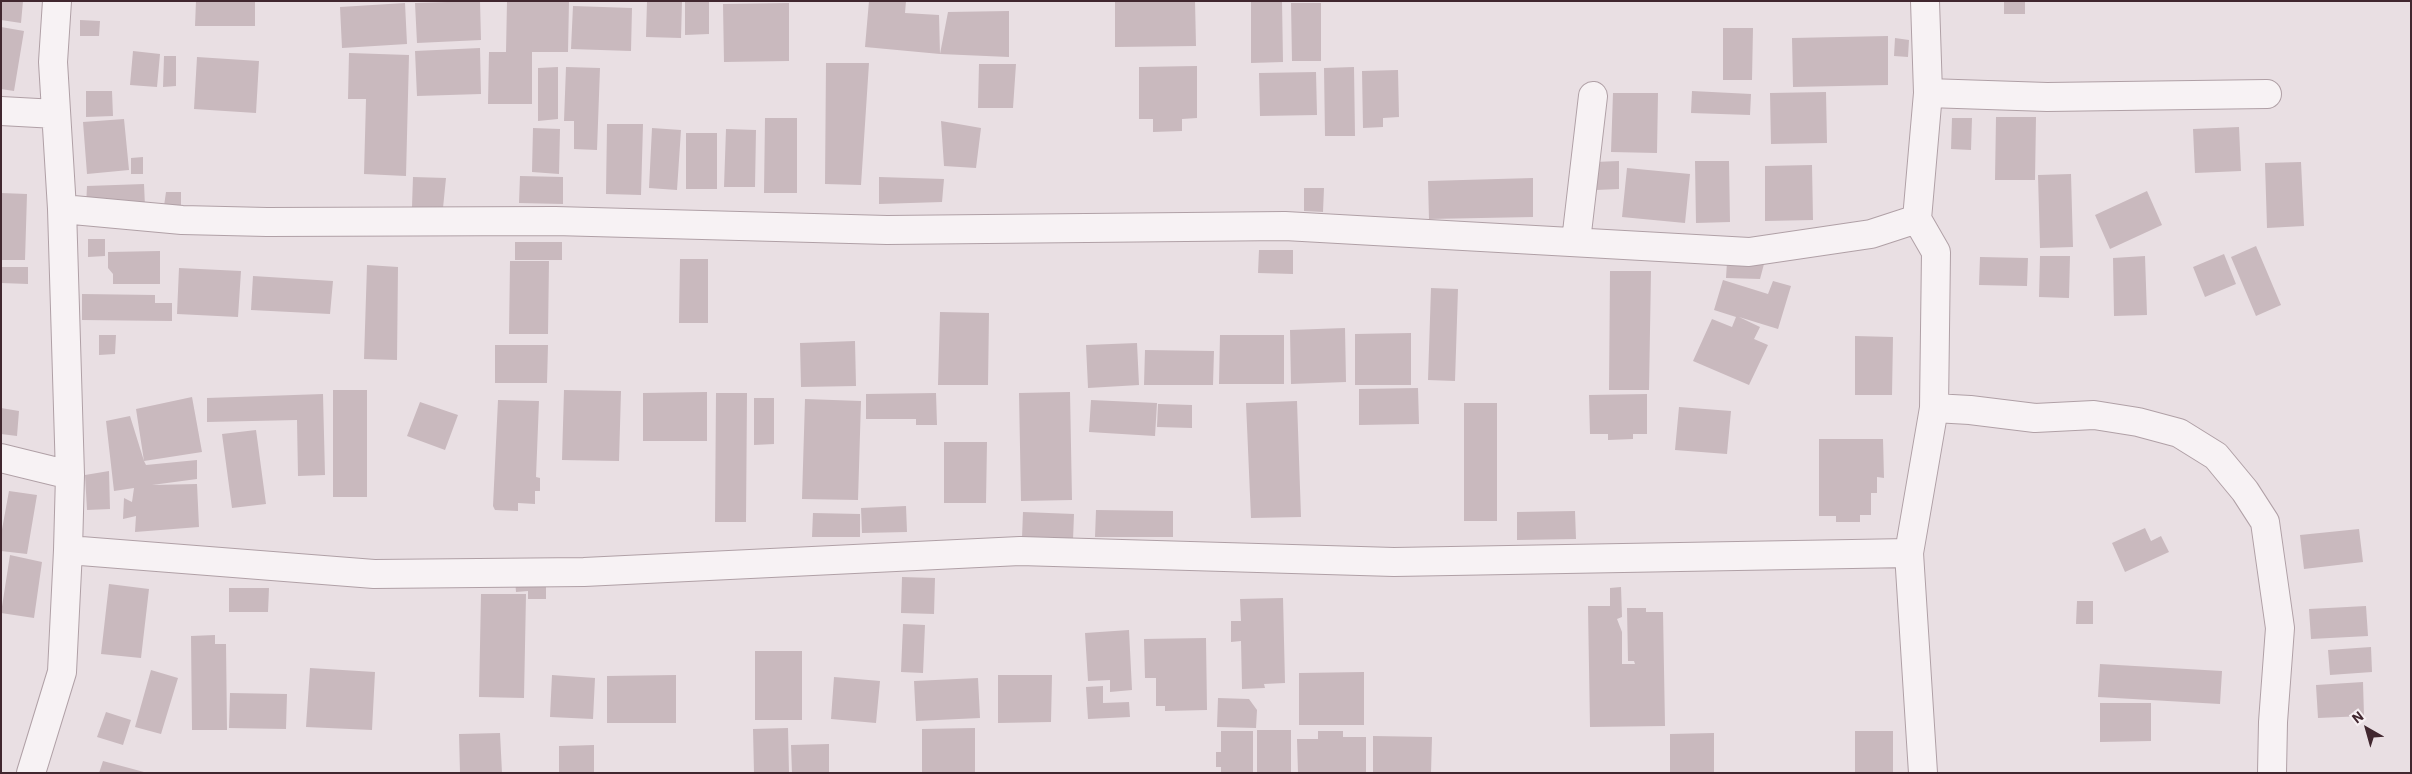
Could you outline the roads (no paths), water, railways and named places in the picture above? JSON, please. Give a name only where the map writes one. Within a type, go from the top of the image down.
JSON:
[{"type":"street","points":[[31,773],[62,672],[68,550],[70,475],[62,209],[53,62],[56,1]]},
{"type":"street","points":[[1923,773],[1909,553],[1934,408],[1936,252],[1917,219],[1928,93],[1925,1]]},
{"type":"street","points":[[1928,93],[2047,97],[2267,94]]},
{"type":"street","points":[[1576,241],[1593,96]]},
{"type":"street","points":[[1,111],[56,114]]},
{"type":"street","points":[[62,209],[182,220],[267,222],[555,222],[887,230],[1285,226],[1749,252],[1871,234],[1917,219]]},
{"type":"street","points":[[1934,408],[1970,410],[2035,418],[2094,415],[2130,421],[2179,433],[2216,456],[2245,492],[2265,522],[2280,628],[2273,722],[2272,773]]},
{"type":"street","points":[[1,458],[70,475]]},
{"type":"street","points":[[68,550],[374,574],[584,572],[1020,551],[1394,562],[1909,553]]}]
